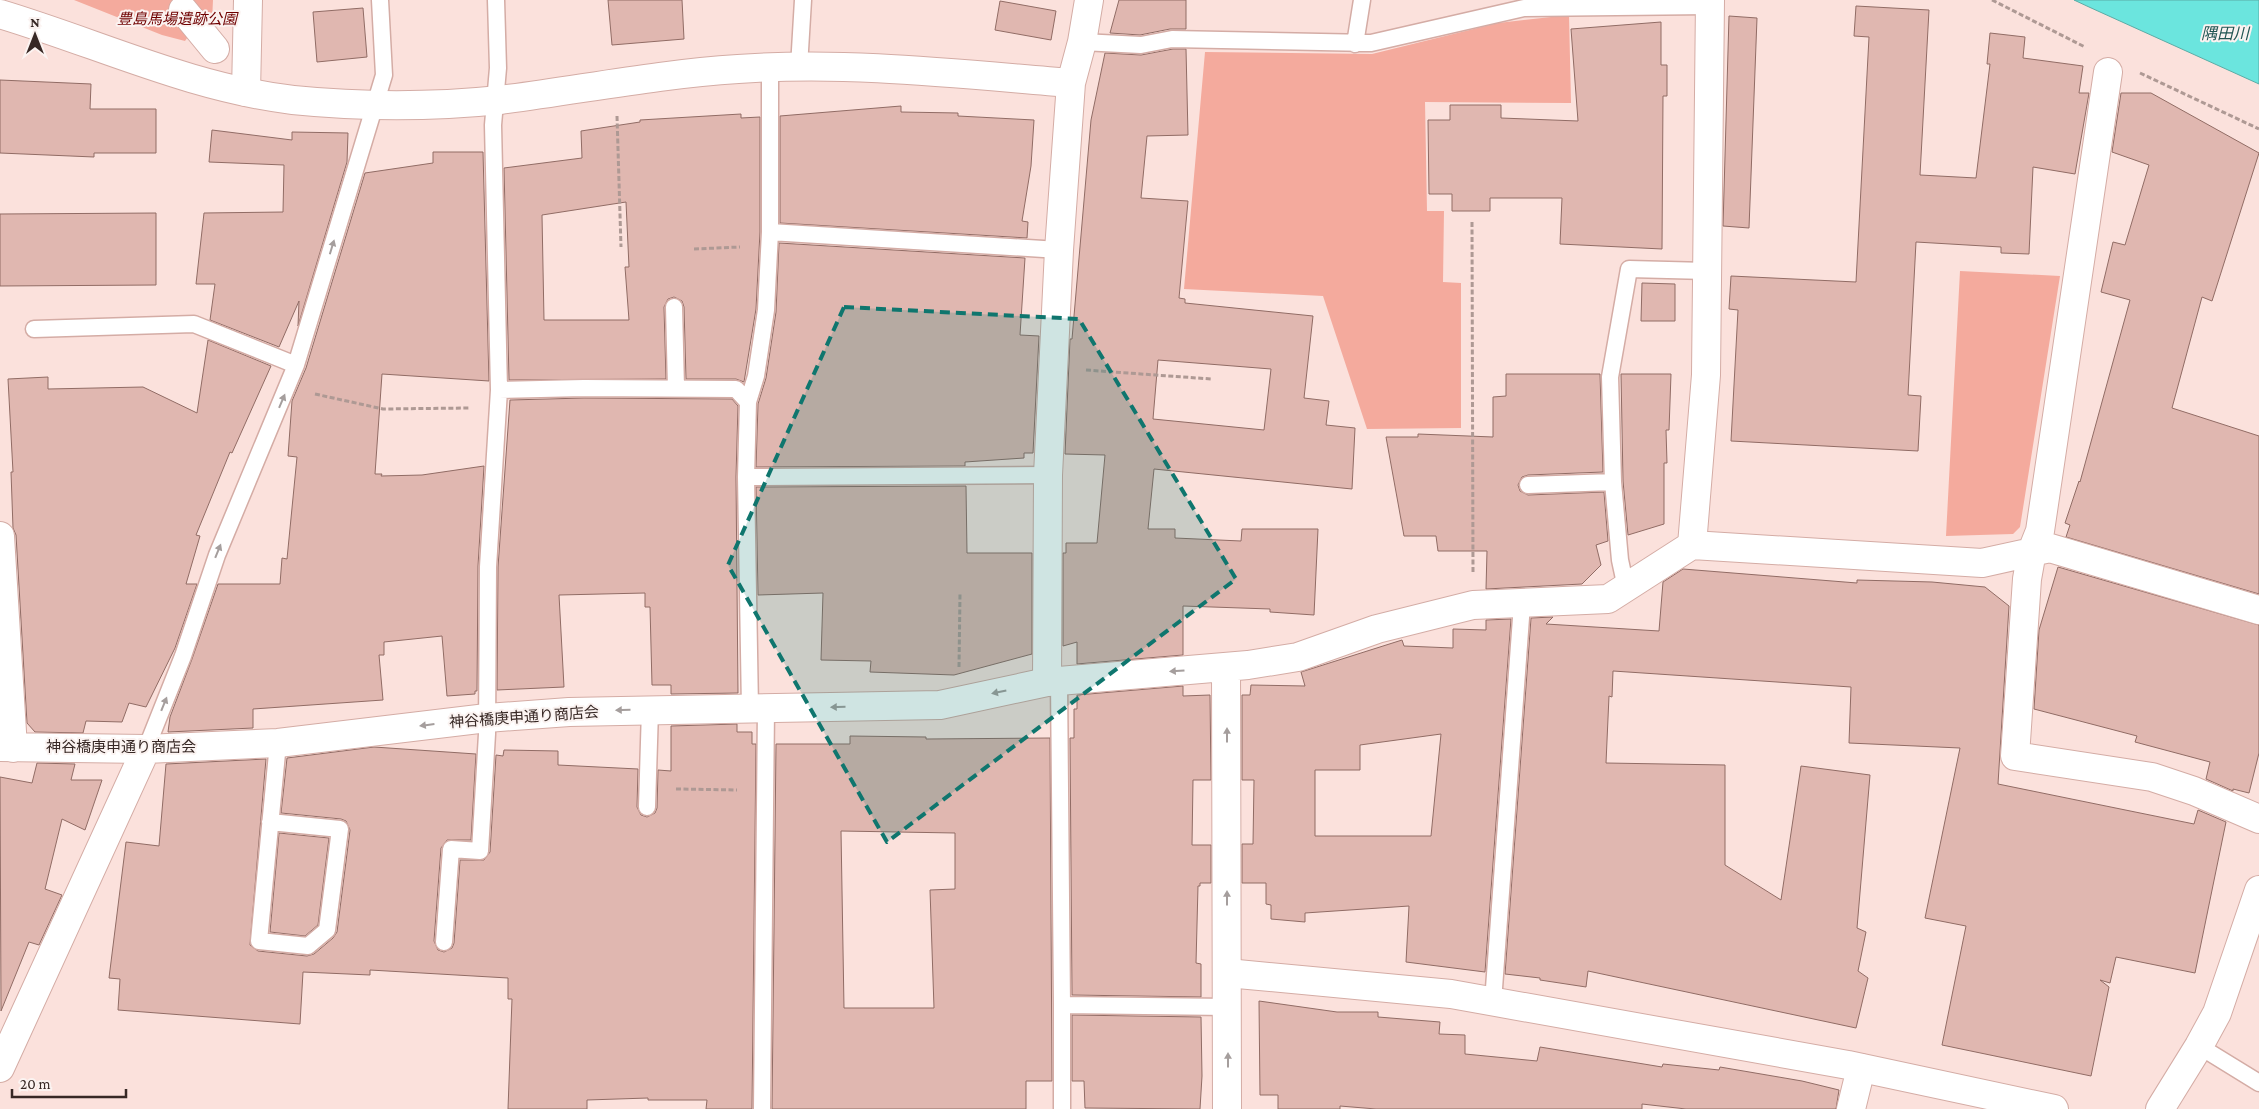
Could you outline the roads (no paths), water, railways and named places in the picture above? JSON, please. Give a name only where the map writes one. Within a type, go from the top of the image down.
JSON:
[{"type":"street","points":[[246,92],[248,0]]},
{"type":"street","points":[[1053,681],[1048,475],[1053,367],[1071,83],[1082,42],[1089,0]]},
{"type":"street","points":[[1709,3],[1706,375],[1692,545],[1982,563],[2050,548],[2259,610]]},
{"type":"street","points":[[183,10],[215,49]]},
{"type":"street","points":[[0,14],[167,70],[246,92],[296,100],[375,106],[431,105],[496,100],[700,72],[770,67],[878,68],[1071,83]]},
{"type":"street","points":[[2108,72],[2040,531],[2032,551],[2027,579],[2015,756],[2152,777],[2194,791],[2259,819]]},
{"type":"street","points":[[0,536],[6,748]]},
{"type":"street","name":"神谷橋庚申通り商店会","points":[[6,748],[146,750],[278,743],[487,718],[569,712],[940,705],[1053,681],[1093,676],[1226,667],[1298,657],[1377,629],[1473,606],[1608,599],[1692,545]]},
{"type":"street","points":[[1226,667],[1227,1109]]},
{"type":"street","points":[[0,1068],[146,750]]},
{"type":"street","points":[[2160,1109],[2200,1046],[2217,1013],[2259,890]]},
{"type":"street","points":[[1227,973],[1451,994],[1861,1068],[2054,1109]]},
{"type":"street","points":[[1852,1109],[1861,1068]]},
{"type":"lane","points":[[146,750],[183,656],[217,555],[296,365],[384,75],[380,0]]},
{"type":"lane","points":[[444,942],[451,849],[480,851],[487,718],[488,567],[499,390],[493,124],[498,68],[496,0]]},
{"type":"lane","points":[[799,67],[803,0]]},
{"type":"lane","points":[[1355,44],[1362,0]]},
{"type":"lane","points":[[1082,42],[1141,45],[1172,39],[1371,44],[1512,5],[1524,8],[1709,3]]},
{"type":"lane","points":[[762,1109],[766,791],[758,708],[746,477],[748,402],[756,376],[766,310],[769,239],[770,67]]},
{"type":"lane","points":[[769,239],[1060,250]]},
{"type":"lane","points":[[1626,588],[1620,560],[1613,482],[1610,377],[1629,268],[1707,271]]},
{"type":"lane","points":[[674,307],[676,388]]},
{"type":"lane","points":[[34,329],[194,324],[296,365]]},
{"type":"lane","points":[[499,390],[736,389],[748,402]]},
{"type":"lane","points":[[746,477],[1048,475]]},
{"type":"lane","points":[[1528,485],[1613,482]]},
{"type":"lane","points":[[1493,1002],[1522,604]]},
{"type":"lane","points":[[1053,681],[1062,1005],[1062,1109]]},
{"type":"lane","points":[[647,807],[650,710]]},
{"type":"lane","points":[[270,822],[340,829],[327,930],[308,946],[259,941],[270,822],[278,743]]},
{"type":"lane","points":[[1062,1005],[1228,1007]]},
{"type":"lane","points":[[2200,1046],[2259,1083]]},
{"type":"water","name":"隅田川","points":[[2074,0],[2259,0],[2259,84],[2089,7]]},
{"type":"park label","name":"豊島馬場遺跡公園","points":[[177,19]]}]
